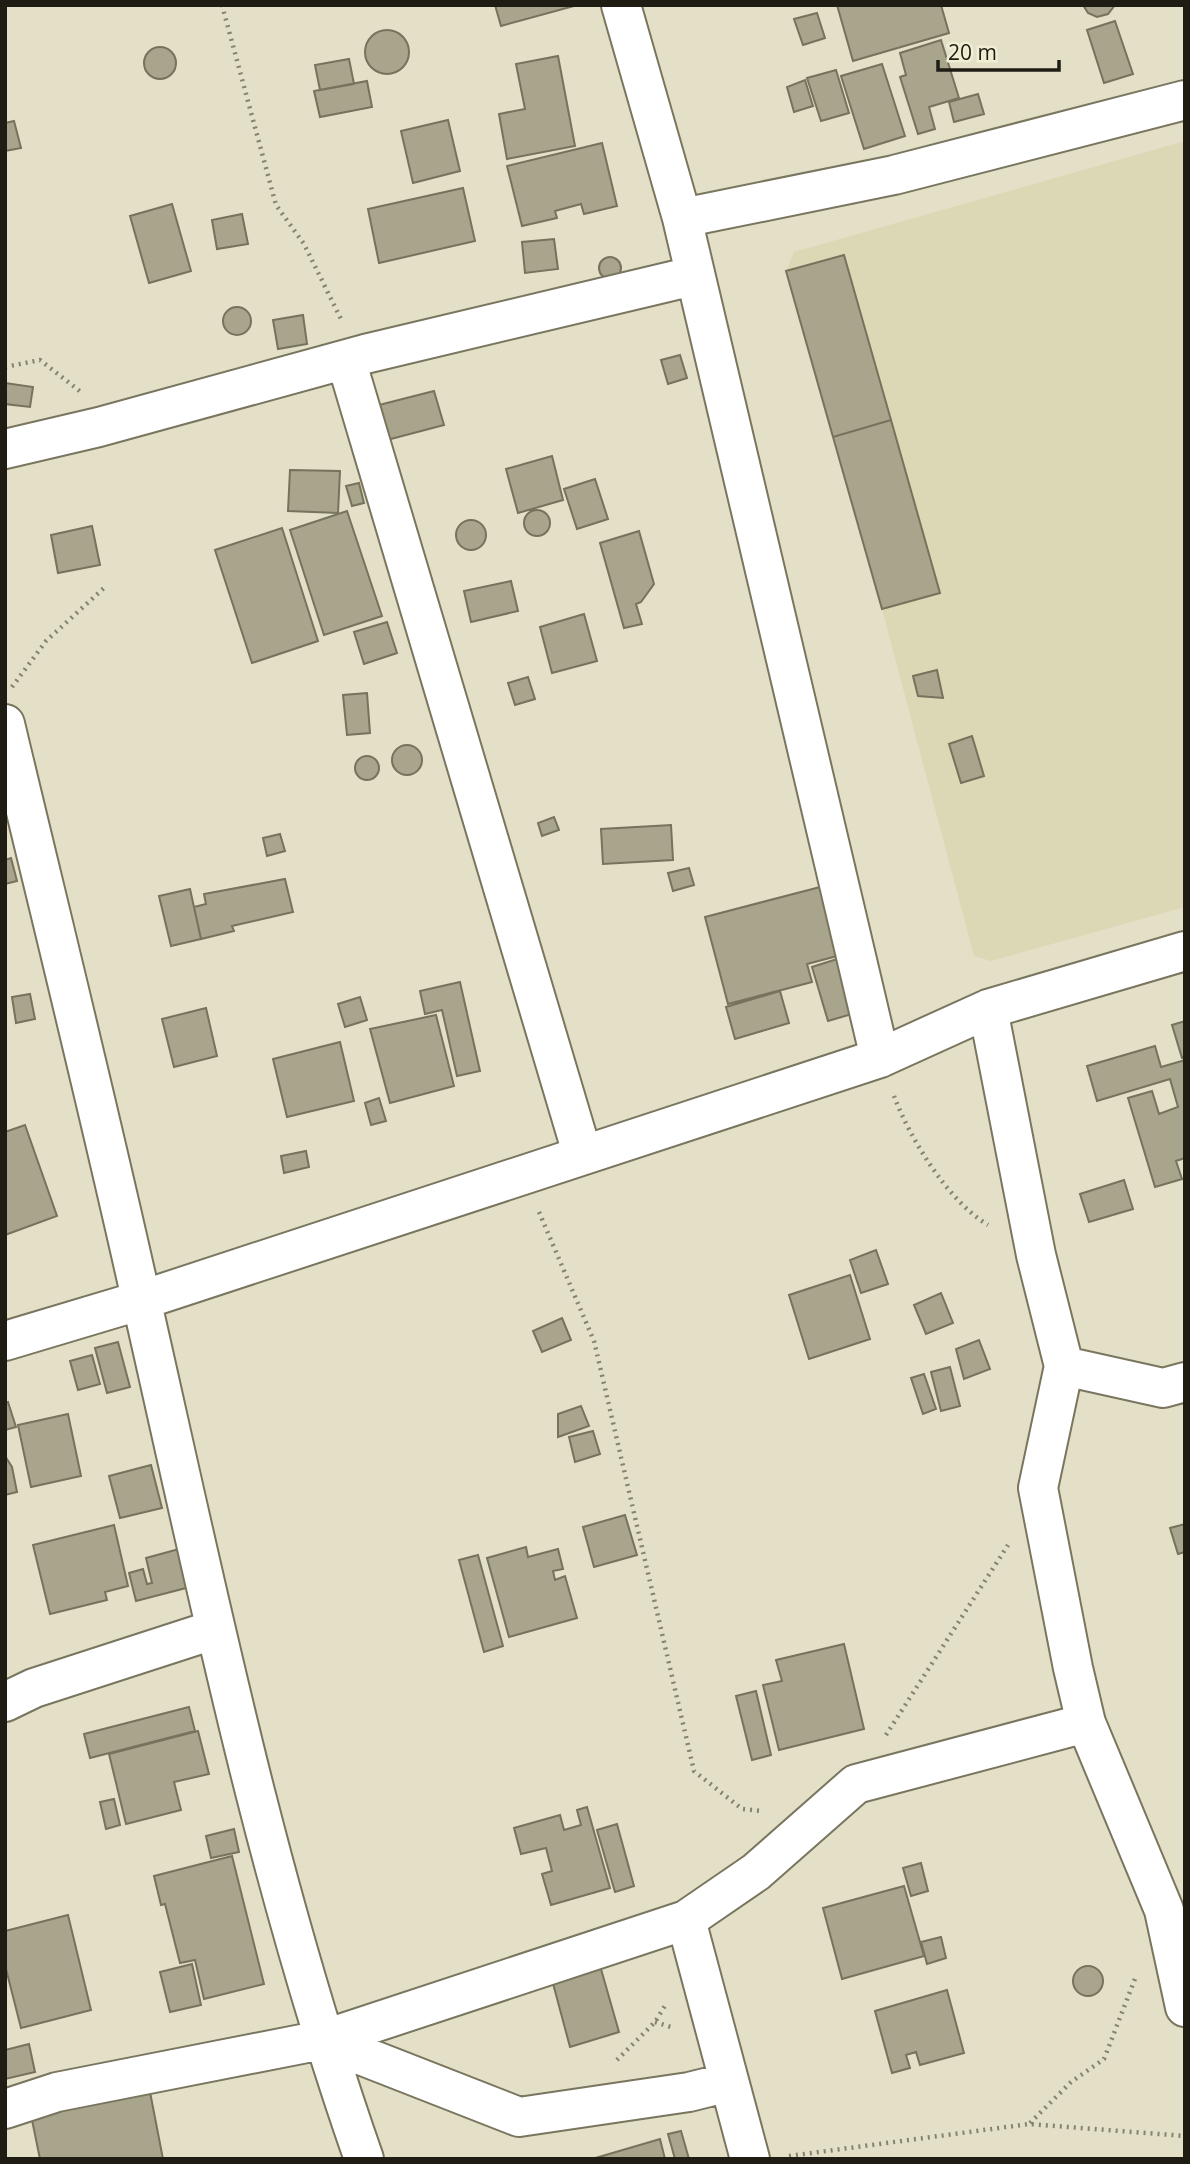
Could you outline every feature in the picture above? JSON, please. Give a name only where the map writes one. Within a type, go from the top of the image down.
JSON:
[{"type":"street","points":[[621,5],[682,218],[693,276],[880,1058]]},
{"type":"street","points":[[682,218],[894,175],[1185,100]]},
{"type":"street","points":[[5,449],[99,427],[356,357],[693,276]]},
{"type":"street","points":[[356,357],[582,1153]]},
{"type":"street","points":[[5,724],[142,1300],[213,1630],[322,2040],[364,2159]]},
{"type":"street","points":[[5,1341],[142,1300],[582,1153],[880,1058],[988,1009],[1185,951]]},
{"type":"street","points":[[988,1009],[1037,1255],[1064,1366],[1038,1488],[1086,1723],[1164,1910],[1185,2007]]},
{"type":"street","points":[[1064,1366],[1163,1388],[1185,1381]]},
{"type":"street","points":[[5,1702],[34,1688],[213,1630]]},
{"type":"street","points":[[5,2109],[57,2092],[322,2040],[686,1920],[756,1872],[856,1784],[1086,1723]]},
{"type":"street","points":[[686,1920],[729,2082],[767,2158]]},
{"type":"street","points":[[322,2040],[519,2117],[689,2092],[729,2082]]},
{"type":"path","points":[[222,5],[276,205],[304,244],[356,357]]},
{"type":"path","points":[[5,367],[40,360],[79,389],[99,427]]},
{"type":"path","points":[[5,696],[46,641],[104,589]]},
{"type":"path","points":[[880,1058],[905,1126],[967,1213],[1037,1255]]},
{"type":"path","points":[[522,1173],[594,1341],[694,1771],[742,1810],[819,1816]]},
{"type":"path","points":[[856,1784],[999,1562],[1038,1488]]},
{"type":"path","points":[[1030,2124],[1071,2082],[1104,2059],[1140,1965]]},
{"type":"path","points":[[767,2158],[1030,2124],[1185,2136]]},
{"type":"shaded area","points":[[1185,141],[1185,907],[991,961],[974,956],[882,609],[786,271],[794,252]]},
{"type":"building","points":[[495,5],[574,5],[574,6],[501,26]]},
{"type":"building","points":[[837,5],[941,5],[949,33],[853,61]]},
{"type":"building","points":[[1083,5],[1115,5],[1108,14],[1097,17],[1088,13]]},
{"type":"building","points":[[817,13],[825,38],[803,45],[794,19]]},
{"type":"building","points":[[1115,21],[1133,74],[1104,83],[1087,30]]},
{"type":"building","points":[[387,30],[402,37],[409,52],[402,67],[387,74],[372,67],[365,52],[372,37]]},
{"type":"building","points":[[941,40],[959,98],[929,107],[935,129],[918,134],[900,77],[906,75],[900,53]]},
{"type":"building","points":[[160,47],[171,52],[176,63],[171,74],[160,79],[149,74],[144,63],[149,52]]},
{"type":"building","points":[[558,56],[575,146],[507,159],[499,114],[525,109],[516,64]]},
{"type":"building","points":[[349,59],[354,84],[320,90],[315,65]]},
{"type":"building","points":[[882,64],[905,136],[864,149],[841,76]]},
{"type":"building","points":[[836,70],[849,113],[821,121],[807,78]]},
{"type":"building","points":[[805,80],[813,106],[794,112],[787,87]]},
{"type":"building","points":[[367,81],[372,107],[320,117],[314,91]]},
{"type":"building","points":[[978,94],[984,114],[954,122],[949,102]]},
{"type":"building","points":[[448,120],[460,171],[413,183],[401,131]]},
{"type":"building","points":[[14,121],[21,148],[5,151],[5,123]]},
{"type":"building","points":[[602,143],[617,206],[584,214],[581,204],[555,211],[557,218],[522,226],[507,166]]},
{"type":"building","points":[[463,188],[475,241],[379,263],[368,209]]},
{"type":"building","points":[[172,204],[191,271],[149,283],[130,216]]},
{"type":"building","points":[[242,214],[248,244],[217,249],[212,220]]},
{"type":"building","points":[[554,239],[558,269],[525,273],[522,242]]},
{"type":"building","points":[[844,255],[891,420],[833,437],[786,271]]},
{"type":"building","points":[[610,257],[618,260],[621,268],[618,276],[610,279],[602,276],[599,268],[602,260]]},
{"type":"building","points":[[237,307],[247,311],[251,321],[247,331],[237,335],[227,331],[223,321],[227,311]]},
{"type":"building","points":[[303,315],[307,344],[278,349],[273,320]]},
{"type":"building","points":[[680,355],[687,378],[668,384],[661,360]]},
{"type":"building","points":[[5,383],[33,387],[30,407],[5,404]]},
{"type":"building","points":[[434,391],[444,425],[387,440],[379,405]]},
{"type":"building","points":[[891,420],[940,593],[882,609],[833,437]]},
{"type":"building","points":[[552,456],[563,500],[518,513],[506,469]]},
{"type":"building","points":[[290,470],[340,471],[338,513],[288,511]]},
{"type":"building","points":[[595,479],[608,519],[577,529],[564,489]]},
{"type":"building","points":[[359,483],[364,503],[352,506],[346,486]]},
{"type":"building","points":[[537,510],[546,514],[550,523],[546,532],[537,536],[528,532],[524,523],[528,514]]},
{"type":"building","points":[[347,511],[382,616],[324,635],[290,530]]},
{"type":"building","points":[[471,520],[482,524],[486,535],[482,546],[471,550],[460,546],[456,535],[460,524]]},
{"type":"building","points":[[92,526],[100,565],[58,573],[51,535]]},
{"type":"building","points":[[282,528],[318,641],[252,663],[215,550]]},
{"type":"building","points":[[639,531],[654,584],[641,602],[636,604],[642,624],[624,628],[600,543]]},
{"type":"building","points":[[511,581],[518,611],[471,622],[464,591]]},
{"type":"building","points":[[584,614],[597,661],[552,673],[540,627]]},
{"type":"building","points":[[387,622],[397,653],[364,664],[354,632]]},
{"type":"building","points":[[937,670],[943,698],[918,696],[913,676]]},
{"type":"building","points":[[528,677],[535,699],[515,705],[508,683]]},
{"type":"building","points":[[367,693],[370,733],[347,735],[343,695]]},
{"type":"building","points":[[972,736],[984,776],[961,783],[949,744]]},
{"type":"building","points":[[407,745],[418,749],[422,760],[418,771],[407,775],[396,771],[392,760],[396,749]]},
{"type":"building","points":[[367,756],[376,759],[379,768],[376,777],[367,780],[358,777],[355,768],[358,759]]},
{"type":"building","points":[[554,817],[559,830],[542,836],[538,823]]},
{"type":"building","points":[[671,825],[673,860],[603,864],[601,829]]},
{"type":"building","points":[[280,834],[285,851],[267,856],[263,838]]},
{"type":"building","points":[[11,858],[17,881],[5,884],[5,860]]},
{"type":"building","points":[[689,868],[694,885],[673,891],[668,873]]},
{"type":"building","points":[[285,879],[293,912],[232,926],[234,931],[201,939],[194,907],[206,904],[204,894]]},
{"type":"building","points":[[824,886],[841,955],[807,964],[812,982],[728,1004],[705,917]]},
{"type":"building","points":[[190,889],[201,939],[171,946],[159,896]]},
{"type":"building","points":[[853,954],[869,1009],[828,1021],[812,967]]},
{"type":"building","points":[[460,982],[480,1071],[457,1076],[442,1010],[425,1014],[420,991]]},
{"type":"building","points":[[780,991],[789,1023],[735,1039],[726,1007]]},
{"type":"building","points":[[30,994],[35,1019],[16,1023],[12,997]]},
{"type":"building","points":[[360,997],[367,1020],[345,1027],[338,1004]]},
{"type":"building","points":[[206,1008],[217,1056],[174,1067],[162,1019]]},
{"type":"building","points":[[436,1015],[454,1086],[390,1103],[370,1029]]},
{"type":"building","points":[[1185,1021],[1185,1057],[1182,1058],[1172,1025]]},
{"type":"building","points":[[340,1042],[354,1101],[287,1117],[273,1059]]},
{"type":"building","points":[[1155,1046],[1161,1067],[1185,1060],[1185,1158],[1176,1161],[1182,1179],[1155,1187],[1128,1098],[1152,1091],[1159,1114],[1178,1107],[1170,1079],[1097,1101],[1087,1066]]},
{"type":"building","points":[[379,1098],[386,1121],[371,1125],[365,1103]]},
{"type":"building","points":[[25,1125],[57,1216],[5,1235],[5,1132]]},
{"type":"building","points":[[306,1151],[309,1167],[284,1173],[281,1156]]},
{"type":"building","points":[[1124,1180],[1133,1209],[1089,1222],[1080,1194]]},
{"type":"building","points":[[876,1250],[888,1284],[861,1293],[850,1260]]},
{"type":"building","points":[[850,1275],[870,1339],[809,1359],[789,1295]]},
{"type":"building","points":[[941,1293],[953,1323],[926,1334],[914,1305]]},
{"type":"building","points":[[562,1318],[571,1340],[542,1352],[533,1331]]},
{"type":"building","points":[[979,1340],[990,1369],[964,1379],[956,1349]]},
{"type":"building","points":[[118,1342],[130,1387],[107,1393],[95,1348]]},
{"type":"building","points":[[92,1355],[100,1384],[78,1390],[70,1361]]},
{"type":"building","points":[[950,1367],[960,1406],[941,1411],[931,1372]]},
{"type":"building","points":[[924,1374],[936,1409],[923,1414],[911,1378]]},
{"type":"building","points":[[8,1402],[16,1427],[5,1430],[5,1403]]},
{"type":"building","points":[[581,1406],[589,1426],[558,1437],[558,1414]]},
{"type":"building","points":[[68,1414],[81,1476],[31,1487],[18,1425]]},
{"type":"building","points":[[593,1431],[600,1454],[575,1462],[569,1437]]},
{"type":"building","points":[[5,1456],[12,1467],[17,1492],[5,1495]]},
{"type":"building","points":[[151,1465],[162,1508],[120,1518],[109,1476]]},
{"type":"building","points":[[625,1515],[637,1555],[594,1567],[583,1527]]},
{"type":"building","points":[[1185,1524],[1185,1552],[1178,1554],[1170,1528]]},
{"type":"building","points":[[114,1525],[128,1586],[105,1592],[107,1600],[50,1614],[33,1545]]},
{"type":"building","points":[[526,1547],[528,1557],[558,1549],[563,1569],[553,1571],[555,1580],[565,1576],[577,1618],[509,1637],[487,1558]]},
{"type":"building","points":[[179,1549],[190,1587],[136,1601],[129,1573],[143,1569],[147,1584],[152,1583],[146,1558]]},
{"type":"building","points":[[478,1555],[503,1646],[484,1652],[459,1560]]},
{"type":"building","points":[[844,1644],[864,1729],[779,1750],[763,1685],[782,1681],[776,1660]]},
{"type":"building","points":[[756,1691],[771,1755],[752,1760],[736,1696]]},
{"type":"building","points":[[189,1707],[195,1731],[90,1758],[84,1734]]},
{"type":"building","points":[[198,1731],[209,1774],[174,1782],[181,1810],[126,1824],[109,1754]]},
{"type":"building","points":[[114,1799],[120,1825],[106,1829],[100,1802]]},
{"type":"building","points":[[587,1807],[610,1888],[551,1905],[542,1874],[552,1871],[546,1848],[521,1854],[514,1828],[560,1815],[564,1830],[581,1825],[577,1810]]},
{"type":"building","points":[[617,1824],[634,1886],[615,1892],[597,1830]]},
{"type":"building","points":[[234,1829],[239,1852],[211,1858],[206,1836]]},
{"type":"building","points":[[232,1856],[264,1984],[204,1999],[195,1960],[180,1963],[165,1904],[161,1905],[154,1876]]},
{"type":"building","points":[[921,1863],[928,1891],[911,1896],[903,1868]]},
{"type":"building","points":[[904,1886],[924,1956],[842,1979],[823,1908]]},
{"type":"building","points":[[68,1915],[91,2010],[21,2028],[5,1965],[5,1931]]},
{"type":"building","points":[[941,1937],[946,1958],[927,1964],[921,1942]]},
{"type":"building","points":[[599,1962],[619,2032],[570,2047],[551,1976]]},
{"type":"building","points":[[192,1964],[201,2005],[170,2012],[160,1972]]},
{"type":"building","points":[[1088,1966],[1094,1967],[1102,1975],[1102,1987],[1094,1995],[1088,1996],[1082,1995],[1074,1987],[1073,1981],[1074,1975],[1082,1967]]},
{"type":"building","points":[[947,1990],[964,2053],[920,2065],[916,2052],[906,2055],[910,2068],[892,2073],[875,2011]]},
{"type":"building","points":[[29,2044],[35,2072],[5,2079],[5,2050]]},
{"type":"building","points":[[150,2092],[163,2159],[40,2159],[31,2115]]},
{"type":"building","points":[[681,2131],[689,2159],[675,2159],[668,2134]]},
{"type":"building","points":[[660,2139],[665,2159],[592,2159]]}]
